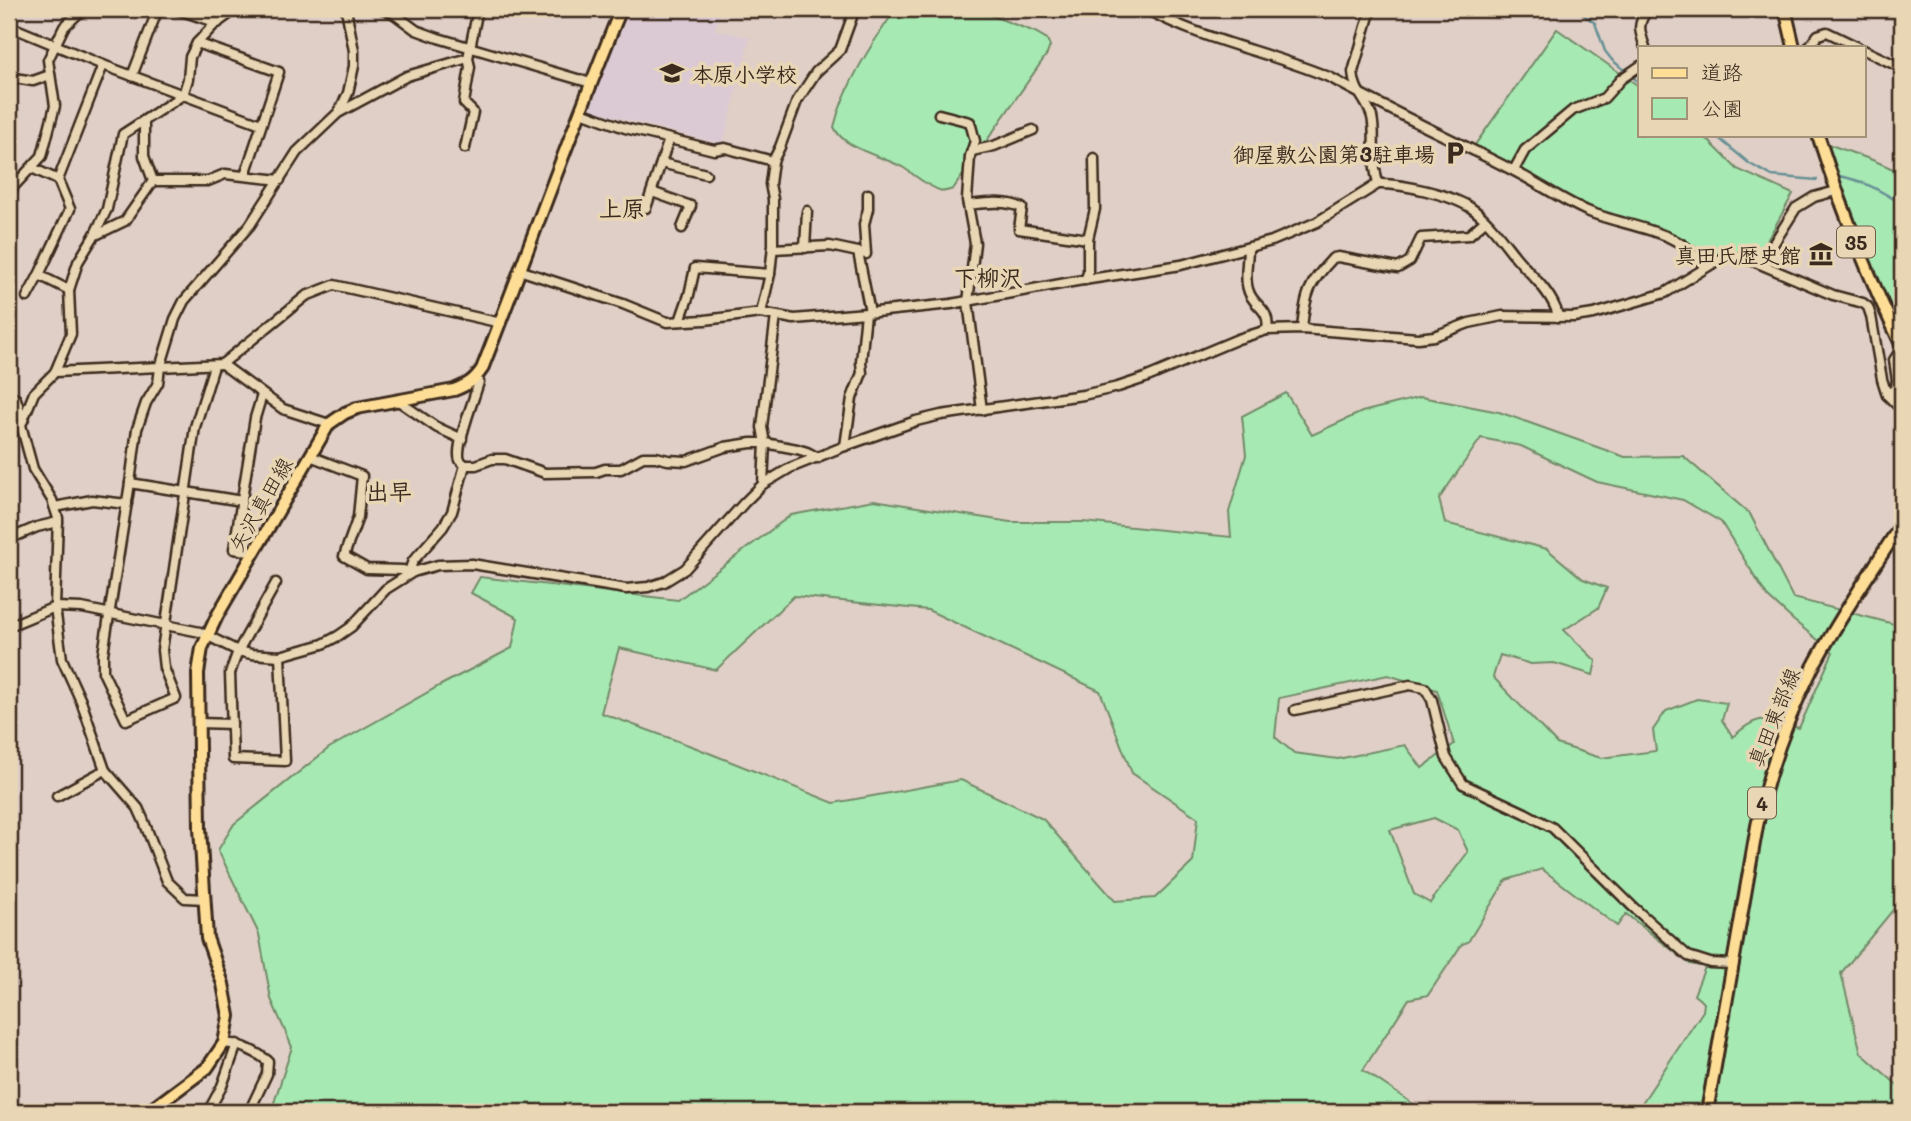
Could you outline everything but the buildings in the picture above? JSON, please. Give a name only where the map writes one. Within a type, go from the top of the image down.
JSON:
[{"type":"main road","points":[[329,424],[357,408],[454,390],[468,385],[476,378],[501,323],[519,270],[621,9]]},
{"type":"main road","points":[[1783,9],[1794,46]]},
{"type":"main road","name":"35","points":[[1818,136],[1836,191],[1902,347]]},
{"type":"main road","name":"矢沢真田線","points":[[224,1043],[229,1016],[223,984],[207,938],[200,828],[199,660],[208,635],[329,424]]},
{"type":"main road","name":"真田東部線","points":[[1707,1112],[1764,792],[1789,720],[1813,668],[1902,523]]},
{"type":"main road","points":[[148,1112],[207,1068],[224,1043]]},
{"type":"street","points":[[9,225],[10,194],[42,156],[55,106],[48,60],[64,27],[83,9]]},
{"type":"street","points":[[132,76],[158,9]]},
{"type":"street","points":[[176,9],[218,23]]},
{"type":"street","points":[[205,899],[185,898],[167,881],[138,808],[105,770],[62,659],[55,607],[58,522],[55,507],[33,469],[20,425],[34,393],[55,372],[71,334],[69,290],[78,262],[107,209],[123,134],[183,95],[190,57],[197,43],[232,9]]},
{"type":"street","points":[[338,113],[348,93],[354,66],[346,9]]},
{"type":"street","points":[[382,9],[393,13],[416,30],[469,54],[562,73],[591,83]]},
{"type":"street","points":[[465,148],[473,111],[464,103],[470,67],[469,54],[478,9]]},
{"type":"street","points":[[761,313],[773,249],[773,161],[797,101],[816,72],[840,50],[855,9]]},
{"type":"street","points":[[1146,9],[1214,39],[1306,67],[1331,78],[1514,170],[1588,211],[1672,239],[1690,249],[1705,267]]},
{"type":"street","points":[[1371,9],[1353,80],[1371,113],[1374,125],[1374,160],[1378,184]]},
{"type":"street","points":[[1645,46],[1639,24],[1648,9]]},
{"type":"street","points":[[9,26],[103,65],[261,124]]},
{"type":"street","points":[[1810,46],[1818,35],[1827,32],[1856,46]]},
{"type":"street","points":[[197,43],[279,72],[245,175]]},
{"type":"street","points":[[1866,51],[1902,68]]},
{"type":"street","points":[[469,54],[407,76],[338,113],[298,152],[250,225],[184,301],[175,319],[158,383],[146,402],[136,429],[103,654],[103,672],[126,720],[176,698],[164,668],[162,650],[195,427],[218,365],[306,296],[334,285],[501,323]]},
{"type":"street","points":[[58,180],[103,65]]},
{"type":"street","points":[[1514,170],[1525,150],[1573,110],[1604,97],[1621,79],[1638,67]]},
{"type":"street","points":[[9,77],[33,81],[50,75]]},
{"type":"street","points":[[581,112],[625,128],[773,161]]},
{"type":"street","points":[[939,114],[970,122],[975,141],[970,156],[968,205],[975,243],[968,302],[982,410]]},
{"type":"street","points":[[144,121],[144,156],[153,181]]},
{"type":"street","points":[[972,151],[993,146],[1033,130]]},
{"type":"street","points":[[646,208],[669,139]]},
{"type":"street","points":[[1085,280],[1088,273],[1088,239],[1095,209],[1094,158]]},
{"type":"street","points":[[662,163],[706,174]]},
{"type":"street","points":[[27,297],[70,209],[58,180],[32,168]]},
{"type":"street","points":[[153,181],[208,181],[225,174],[280,180]]},
{"type":"street","points":[[94,236],[125,221],[153,181]]},
{"type":"street","points":[[519,270],[623,304],[667,322],[761,313],[794,319],[868,313],[968,302],[1181,265],[1272,241],[1317,222],[1378,184],[1406,186],[1469,206],[1485,221],[1551,300],[1558,317]]},
{"type":"street","points":[[1752,261],[1761,260],[1767,254],[1796,208],[1814,197],[1836,191]]},
{"type":"street","points":[[652,192],[691,206],[682,228]]},
{"type":"street","points":[[773,249],[830,246],[866,254],[864,224],[868,194]]},
{"type":"street","points":[[968,205],[1018,205],[1022,208],[1019,229],[1088,239]]},
{"type":"street","points":[[805,248],[807,211]]},
{"type":"street","points":[[1302,329],[1304,302],[1310,286],[1333,258],[1398,268],[1410,261],[1421,238],[1469,235],[1485,221]]},
{"type":"street","points":[[1248,248],[1247,288],[1267,316],[1267,330]]},
{"type":"street","points":[[845,446],[852,398],[862,373],[868,313],[858,253]]},
{"type":"street","points":[[9,626],[55,607],[82,608],[208,635],[238,651],[279,656],[323,644],[338,636],[351,627],[386,589],[413,572],[438,565],[472,564],[598,586],[626,589],[648,587],[664,582],[685,569],[763,484],[790,468],[916,421],[1118,387],[1245,336],[1267,330],[1302,329],[1418,338],[1434,336],[1469,323],[1502,316],[1558,317],[1594,314],[1665,293],[1725,256],[1752,261],[1868,307],[1887,395],[1902,410]]},
{"type":"street","points":[[680,321],[695,268],[769,274]]},
{"type":"street","points":[[39,275],[69,290]]},
{"type":"street","points":[[763,484],[765,443],[762,426],[776,316]]},
{"type":"street","points":[[1887,395],[1896,388],[1894,360],[1902,347]]},
{"type":"street","points":[[55,372],[218,365],[283,409],[329,424]]},
{"type":"street","points":[[476,378],[479,382],[459,455],[465,465],[476,466],[492,459],[505,459],[544,473],[596,472],[621,469],[648,456],[686,461],[725,447],[765,443],[807,452],[818,458]]},
{"type":"street","points":[[23,420],[11,398],[34,393]]},
{"type":"street","points":[[254,552],[234,549],[255,418],[262,395]]},
{"type":"street","points":[[397,400],[436,427],[462,439]]},
{"type":"street","points":[[310,456],[362,476],[358,517],[344,556],[367,569],[413,572]]},
{"type":"street","points":[[413,572],[411,566],[414,561],[452,512],[465,465]]},
{"type":"street","points":[[130,483],[242,501]]},
{"type":"street","points":[[55,507],[92,500],[127,504]]},
{"type":"street","points":[[9,540],[37,527],[58,522]]},
{"type":"street","points":[[276,583],[238,651],[230,673],[233,759],[285,761],[279,656]]},
{"type":"street","points":[[1294,710],[1410,685],[1425,688],[1432,700],[1446,757],[1463,784],[1553,828],[1681,951],[1710,963],[1732,964]]},
{"type":"street","points":[[199,723],[232,724]]},
{"type":"street","points":[[57,796],[105,770]]},
{"type":"street","points":[[224,1043],[237,1044],[268,1061],[267,1074],[248,1112]]},
{"type":"street","points":[[208,1112],[222,1086],[237,1044]]},
{"type":"shaded area","name":"本原小学校","points":[[626,9],[720,9],[715,30],[750,37],[723,145],[589,110]]},
{"type":"green space","points":[[896,9],[974,9],[1035,32],[1047,39],[1050,46],[953,189],[948,191],[932,187],[904,168],[855,147],[839,135],[834,127],[845,96],[868,50]]},
{"type":"green space","points":[[1557,29],[1638,86],[1638,136],[1704,136],[1737,169],[1793,194],[1759,255],[1749,256],[1726,251],[1705,261],[1686,240],[1588,208],[1475,145]]},
{"type":"green space","points":[[1828,144],[1902,173],[1902,328],[1871,261]]},
{"type":"green space","points":[[1286,393],[1312,435],[1362,412],[1421,397],[1499,412],[1625,457],[1683,456],[1750,514],[1793,598],[1902,626],[1902,899],[1841,973],[1861,1053],[1902,1089],[1902,1112],[1636,1112],[1703,1011],[1704,1003],[1694,995],[1705,967],[1690,964],[1626,914],[1617,926],[1542,869],[1506,880],[1468,942],[1462,944],[1428,995],[1409,999],[1363,1070],[1425,1112],[271,1112],[292,1047],[271,999],[259,934],[218,850],[234,824],[329,748],[512,648],[518,618],[471,593],[480,577],[678,600],[791,515],[874,500],[1010,522],[1083,522],[1231,537],[1229,512],[1246,455],[1242,416]],"holes":[[[1481,438],[1521,446],[1597,482],[1683,500],[1721,522],[1767,596],[1833,652],[1799,728],[1764,720],[1750,724],[1733,737],[1722,720],[1727,703],[1697,699],[1666,711],[1653,730],[1656,751],[1601,758],[1557,744],[1493,677],[1500,655],[1531,664],[1554,663],[1593,675],[1596,661],[1564,630],[1598,608],[1607,588],[1583,579],[1547,549],[1445,523],[1439,499]],[[794,596],[928,610],[1100,691],[1132,773],[1198,818],[1193,862],[1155,898],[1115,901],[1043,819],[961,780],[834,803],[601,713],[619,648],[716,670]],[[1388,675],[1437,690],[1454,744],[1422,768],[1405,745],[1338,759],[1294,753],[1275,737],[1279,698]],[[1434,818],[1458,830],[1468,852],[1430,903],[1414,894],[1390,830]]]},
{"type":"waterway","points":[[1576,9],[1595,23],[1605,51],[1612,60],[1638,81]]},
{"type":"waterway","points":[[1716,136],[1750,164],[1772,176],[1817,180]]},
{"type":"waterway","points":[[1839,176],[1864,183],[1902,204]]},
{"type":"place","name":"本原小学校","points":[[672,73]]},
{"type":"place","name":"御屋敷公園第3駐車場","points":[[1455,153]]},
{"type":"place","name":"真田氏歴史館","points":[[1821,254]]},
{"type":"district","name":"上原","points":[[622,208]]},
{"type":"district","name":"下柳沢","points":[[988,277]]},
{"type":"district","name":"出早","points":[[389,491]]}]
